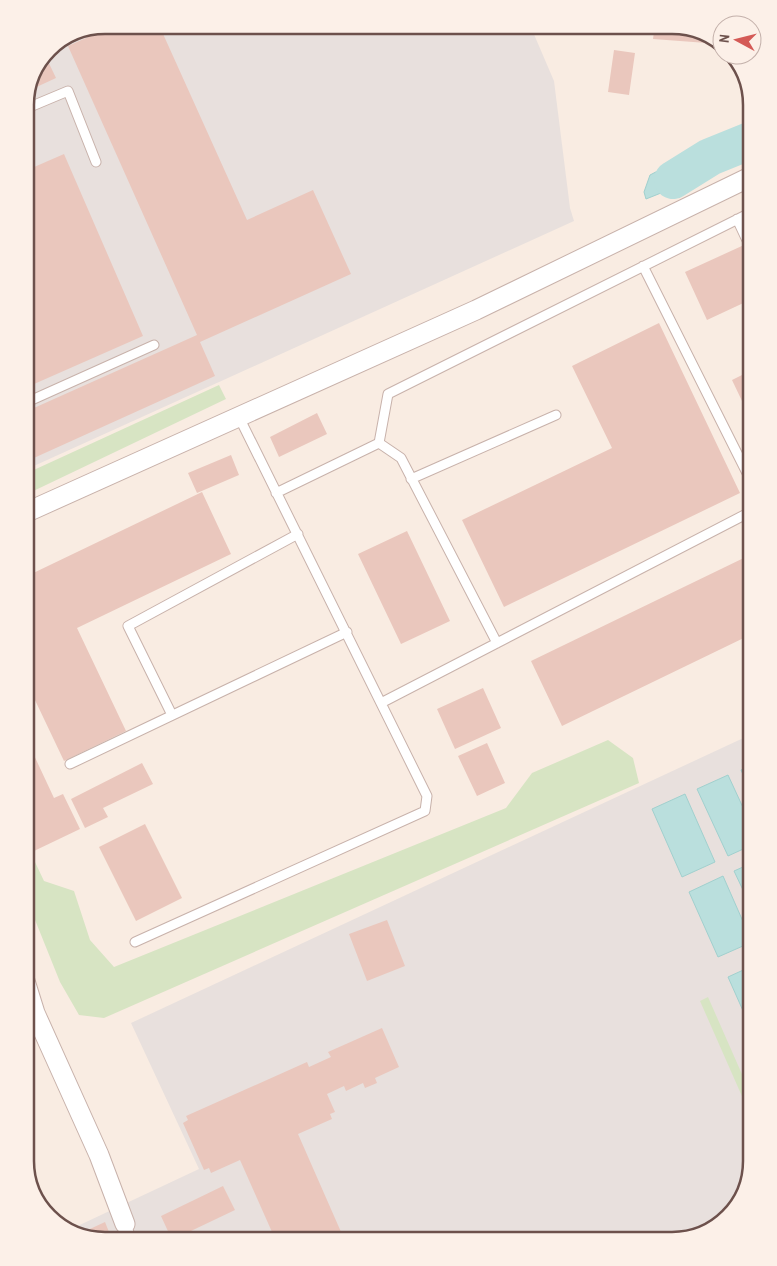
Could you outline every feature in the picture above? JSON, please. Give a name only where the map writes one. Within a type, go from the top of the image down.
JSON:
[{"type":"street","points":[[34,509],[476,310],[743,180]]},
{"type":"street","points":[[34,1010],[99,1155],[129,1232]]},
{"type":"lane","points":[[34,105],[68,91],[96,162]]},
{"type":"lane","points":[[379,443],[388,394],[743,216]]},
{"type":"lane","points":[[737,219],[743,231]]},
{"type":"lane","points":[[644,266],[743,465]]},
{"type":"lane","points":[[34,399],[154,345]]},
{"type":"lane","points":[[411,479],[556,414]]},
{"type":"lane","points":[[135,942],[425,811],[427,796],[239,417]]},
{"type":"lane","points":[[276,493],[379,443]]},
{"type":"lane","points":[[379,443],[401,458],[497,643]]},
{"type":"lane","points":[[381,703],[743,516]]},
{"type":"lane","points":[[172,715],[128,626],[298,534]]},
{"type":"lane","points":[[70,764],[347,632]]},
{"type":"shaded area","points":[[95,34],[534,34],[554,81],[570,208],[574,221],[34,466],[34,100],[36,86],[41,73],[58,51],[69,43]]},
{"type":"shaded area","points":[[743,738],[743,1171],[738,1188],[729,1204],[719,1215],[704,1225],[682,1232],[100,1232],[77,1226],[199,1169],[131,1023]]},
{"type":"green space","points":[[219,385],[226,399],[34,491],[34,470]]},
{"type":"green space","points":[[608,740],[633,758],[639,783],[104,1018],[79,1015],[60,982],[34,917],[34,860],[44,881],[74,891],[90,940],[114,967],[506,808],[532,773]]},
{"type":"green space","points":[[708,997],[743,1077],[743,1099],[700,1001]]},
{"type":"water","points":[[743,133],[743,156],[728,163],[731,137]]},
{"type":"water","points":[[719,139],[716,171],[646,199],[644,192],[650,175],[671,164],[699,156]]},
{"type":"water","points":[[728,775],[743,808],[743,849],[728,856],[697,789]]},
{"type":"water","points":[[685,794],[715,862],[682,877],[652,809]]},
{"type":"water","points":[[743,867],[743,890],[734,871]]},
{"type":"water","points":[[723,876],[743,922],[743,946],[718,957],[689,892]]},
{"type":"water","points":[[743,970],[743,1011],[728,977]]},
{"type":"building","points":[[95,34],[163,34],[247,220],[313,190],[351,274],[200,342],[215,376],[34,458],[34,408],[197,335],[68,46]]},
{"type":"building","points":[[654,34],[677,34],[686,35],[707,43],[653,39]]},
{"type":"building","points":[[614,50],[635,53],[629,95],[608,92]]},
{"type":"building","points":[[48,62],[56,78],[36,87],[41,73]]},
{"type":"building","points":[[64,154],[143,336],[34,384],[34,167]]},
{"type":"building","points":[[743,245],[743,303],[707,320],[685,272]]},
{"type":"building","points":[[659,323],[740,493],[504,607],[462,520],[612,448],[572,366]]},
{"type":"building","points":[[743,374],[743,403],[732,380]]},
{"type":"building","points":[[317,413],[327,434],[279,457],[270,437]]},
{"type":"building","points":[[231,455],[239,475],[197,493],[188,473]]},
{"type":"building","points":[[202,492],[231,554],[77,628],[126,731],[64,761],[34,698],[34,573]]},
{"type":"building","points":[[407,531],[450,621],[401,644],[358,554]]},
{"type":"building","points":[[743,558],[743,638],[562,726],[531,661]]},
{"type":"building","points":[[483,688],[501,728],[455,749],[437,709]]},
{"type":"building","points":[[487,743],[505,783],[477,796],[458,756]]},
{"type":"building","points":[[34,755],[54,798],[63,794],[80,829],[34,851]]},
{"type":"building","points":[[142,763],[153,784],[103,808],[108,817],[85,828],[71,799]]},
{"type":"building","points":[[145,824],[182,898],[136,921],[99,847]]},
{"type":"building","points":[[387,920],[405,966],[367,981],[349,934]]},
{"type":"building","points":[[382,1028],[399,1067],[375,1078],[377,1083],[365,1088],[363,1083],[346,1091],[344,1086],[327,1094],[335,1112],[330,1114],[332,1119],[298,1134],[341,1232],[272,1232],[240,1160],[211,1173],[209,1168],[204,1170],[183,1123],[188,1120],[186,1116],[307,1062],[309,1067],[331,1057],[328,1052]]},
{"type":"building","points":[[223,1186],[235,1210],[189,1232],[168,1232],[161,1216]]},
{"type":"building","points":[[105,1222],[109,1232],[100,1232],[88,1230]]},
{"type":"waterway","points":[[673,180],[710,157],[743,144]]}]
